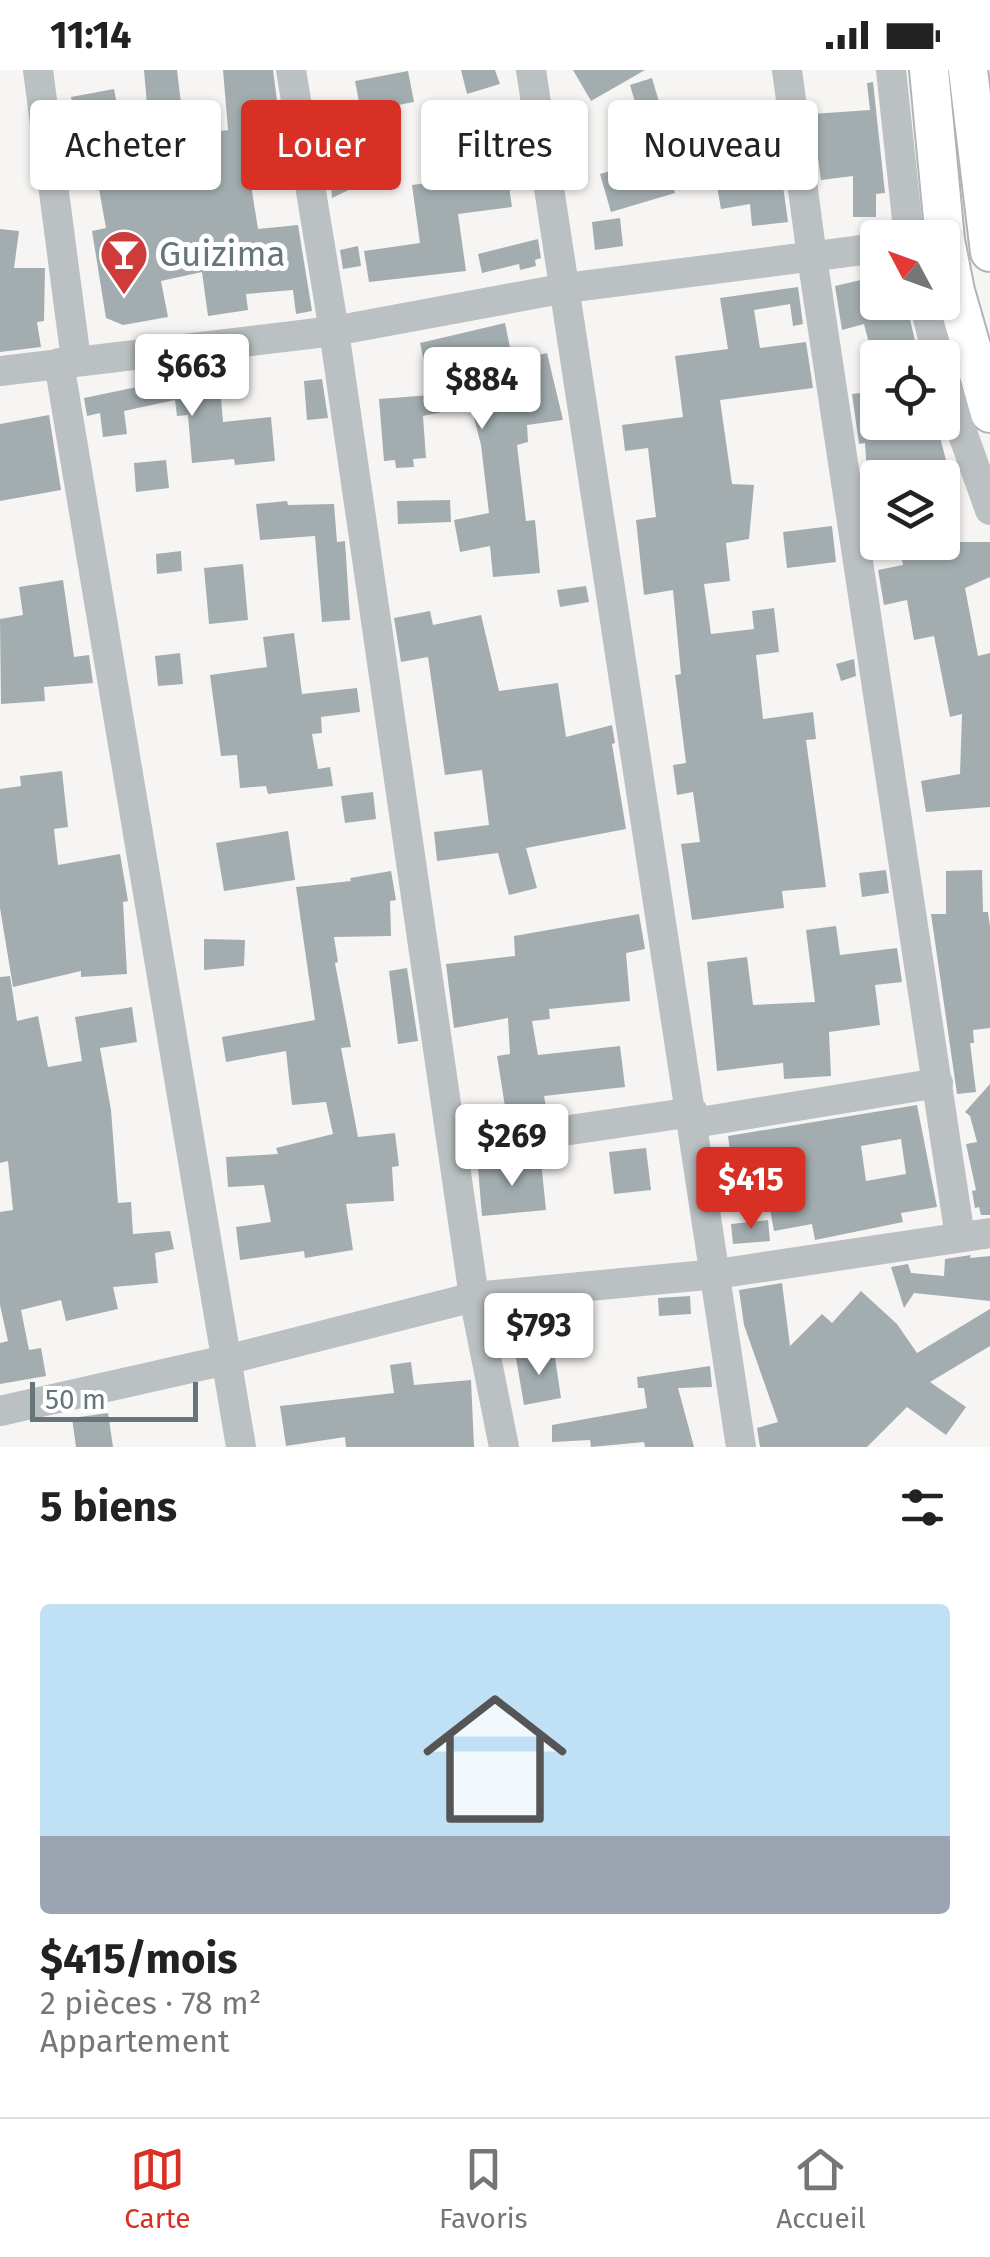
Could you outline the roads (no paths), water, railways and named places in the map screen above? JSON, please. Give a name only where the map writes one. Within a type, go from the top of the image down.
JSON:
[{"type":"main road","points":[[929,70],[932,220]]},
{"type":"main road","points":[[968,70],[990,252]]},
{"type":"main road","points":[[960,309],[990,413]]},
{"type":"street","points":[[38,70],[67,361],[241,1447]]},
{"type":"street","points":[[291,70],[334,332],[474,1297],[504,1447]]},
{"type":"street","points":[[532,70],[741,1447]]},
{"type":"street","points":[[0,1411],[226,1360],[474,1297],[717,1274],[975,1235],[938,1083],[787,70]]},
{"type":"street","points":[[892,70],[928,220]]},
{"type":"street","points":[[0,371],[334,332],[566,288],[860,250]]},
{"type":"street","points":[[960,426],[990,510]]},
{"type":"street","points":[[452,1147],[938,1083]]},
{"type":"place","name":"Guizima","points":[[124,296]]}]
